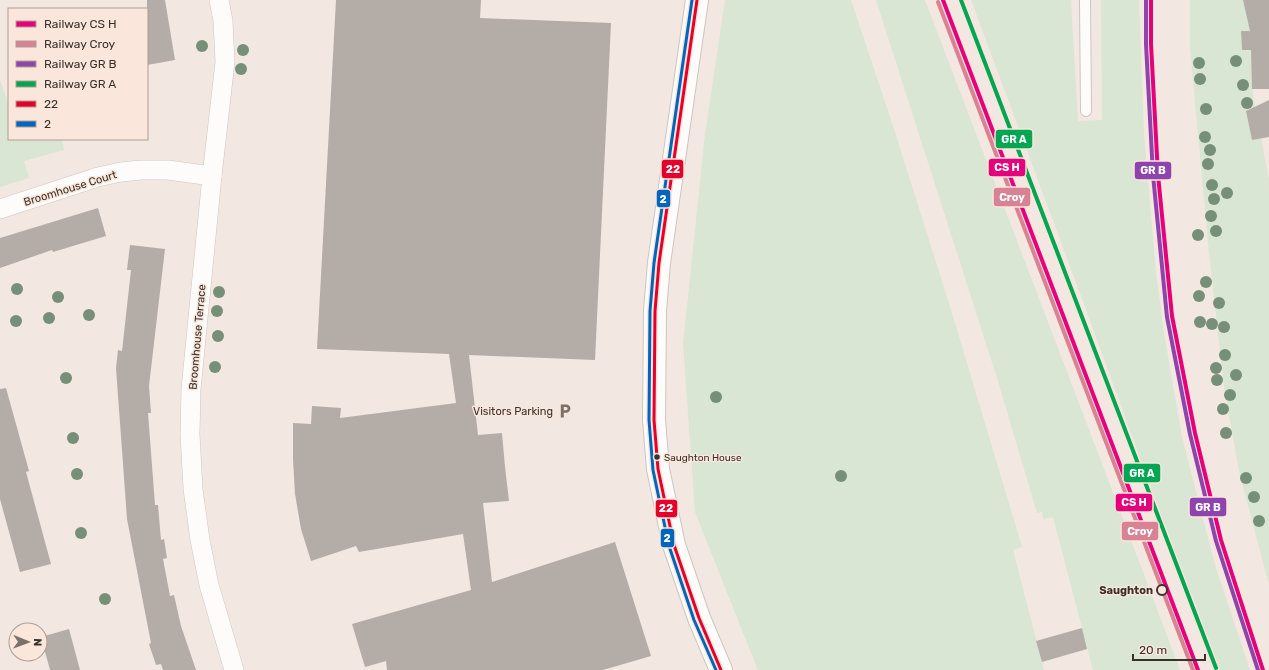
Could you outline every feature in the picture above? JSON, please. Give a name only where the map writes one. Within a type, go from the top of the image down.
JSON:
[{"type":"street","name":"Broomhouse Terrace","points":[[219,0],[223,21],[225,62],[191,389],[190,434],[193,489],[200,540],[209,585],[234,670]]},
{"type":"street","points":[[697,0],[659,263],[655,311],[654,420],[658,469],[674,545],[698,618],[721,670]]},
{"type":"street","name":"Broomhouse Court","points":[[0,210],[98,177],[121,172],[168,170],[212,176]]},
{"type":"lane","points":[[1086,0],[1086,111]]},
{"type":"green space","points":[[725,0],[851,0],[894,129],[953,316],[1022,547],[1013,550],[1044,670],[758,670],[757,668],[695,512],[683,344],[705,134]]},
{"type":"green space","points":[[876,0],[925,0],[1180,670],[1093,670],[1053,517],[1043,519],[1042,512],[1037,513],[997,378]]},
{"type":"green space","points":[[971,0],[1071,0],[1078,121],[1102,120],[1101,0],[1139,0],[1144,134],[1156,272],[1164,333],[1182,437],[1215,565],[1250,670],[1217,670],[1081,296]]},
{"type":"green space","points":[[1190,0],[1249,0],[1250,31],[1241,31],[1242,50],[1251,50],[1253,97],[1256,111],[1247,113],[1252,140],[1261,138],[1269,179],[1269,585],[1239,471],[1224,387],[1209,253],[1190,48]]},
{"type":"green space","points":[[0,80],[8,102],[8,140],[62,140],[64,150],[24,161],[29,178],[0,187]]},
{"type":"building","points":[[147,0],[165,0],[175,60],[148,65]]},
{"type":"building","points":[[336,0],[481,0],[480,18],[611,23],[595,360],[469,355],[478,435],[502,433],[509,501],[483,503],[492,582],[615,542],[651,656],[603,670],[387,670],[386,661],[365,667],[352,624],[471,590],[463,534],[359,552],[356,546],[311,561],[301,529],[295,494],[293,423],[311,424],[312,406],[341,408],[340,418],[456,403],[449,354],[317,349]]},
{"type":"building","points":[[1243,0],[1269,0],[1269,89],[1252,89],[1251,50],[1242,50],[1241,31],[1250,31]]},
{"type":"building","points":[[1269,100],[1269,137],[1252,140],[1246,111]]},
{"type":"building","points":[[98,208],[106,236],[53,252],[52,250],[0,268],[0,238]]},
{"type":"building","points":[[130,245],[165,249],[149,386],[151,413],[148,413],[155,505],[158,505],[161,540],[164,539],[167,558],[163,559],[170,596],[174,595],[181,626],[196,670],[163,670],[161,664],[156,665],[149,644],[151,643],[127,519],[116,368],[118,350],[122,351],[131,270],[127,270]]},
{"type":"building","points":[[6,388],[29,471],[26,472],[51,564],[20,572],[0,499],[0,389]]},
{"type":"building","points":[[1082,628],[1087,649],[1042,662],[1036,641]]},
{"type":"building","points":[[69,629],[80,670],[50,670],[48,662],[48,635]]},
{"type":"transit line","name":"2","points":[[692,0],[654,263],[650,311],[649,420],[653,470],[669,546],[694,620],[716,670]]},
{"type":"transit line","name":"22","points":[[697,0],[659,263],[655,311],[654,420],[658,469],[674,545],[699,618],[721,670]]},
{"type":"transit line","points":[[943,0],[1198,670]]},
{"type":"transit line","points":[[961,0],[1216,668]]},
{"type":"transit line","points":[[1146,0],[1146,44],[1153,175],[1167,317],[1190,434],[1216,541],[1258,670]]},
{"type":"transit line","points":[[1151,0],[1151,44],[1158,175],[1172,316],[1195,433],[1221,540],[1263,670]]},
{"type":"rail line","name":"Croy","points":[[938,2],[1193,670]]},
{"type":"place","name":"Visitors Parking","points":[[565,411]]},
{"type":"place","name":"Saughton House","points":[[657,457]]},
{"type":"place","name":"Saughton","points":[[1162,590]]}]
